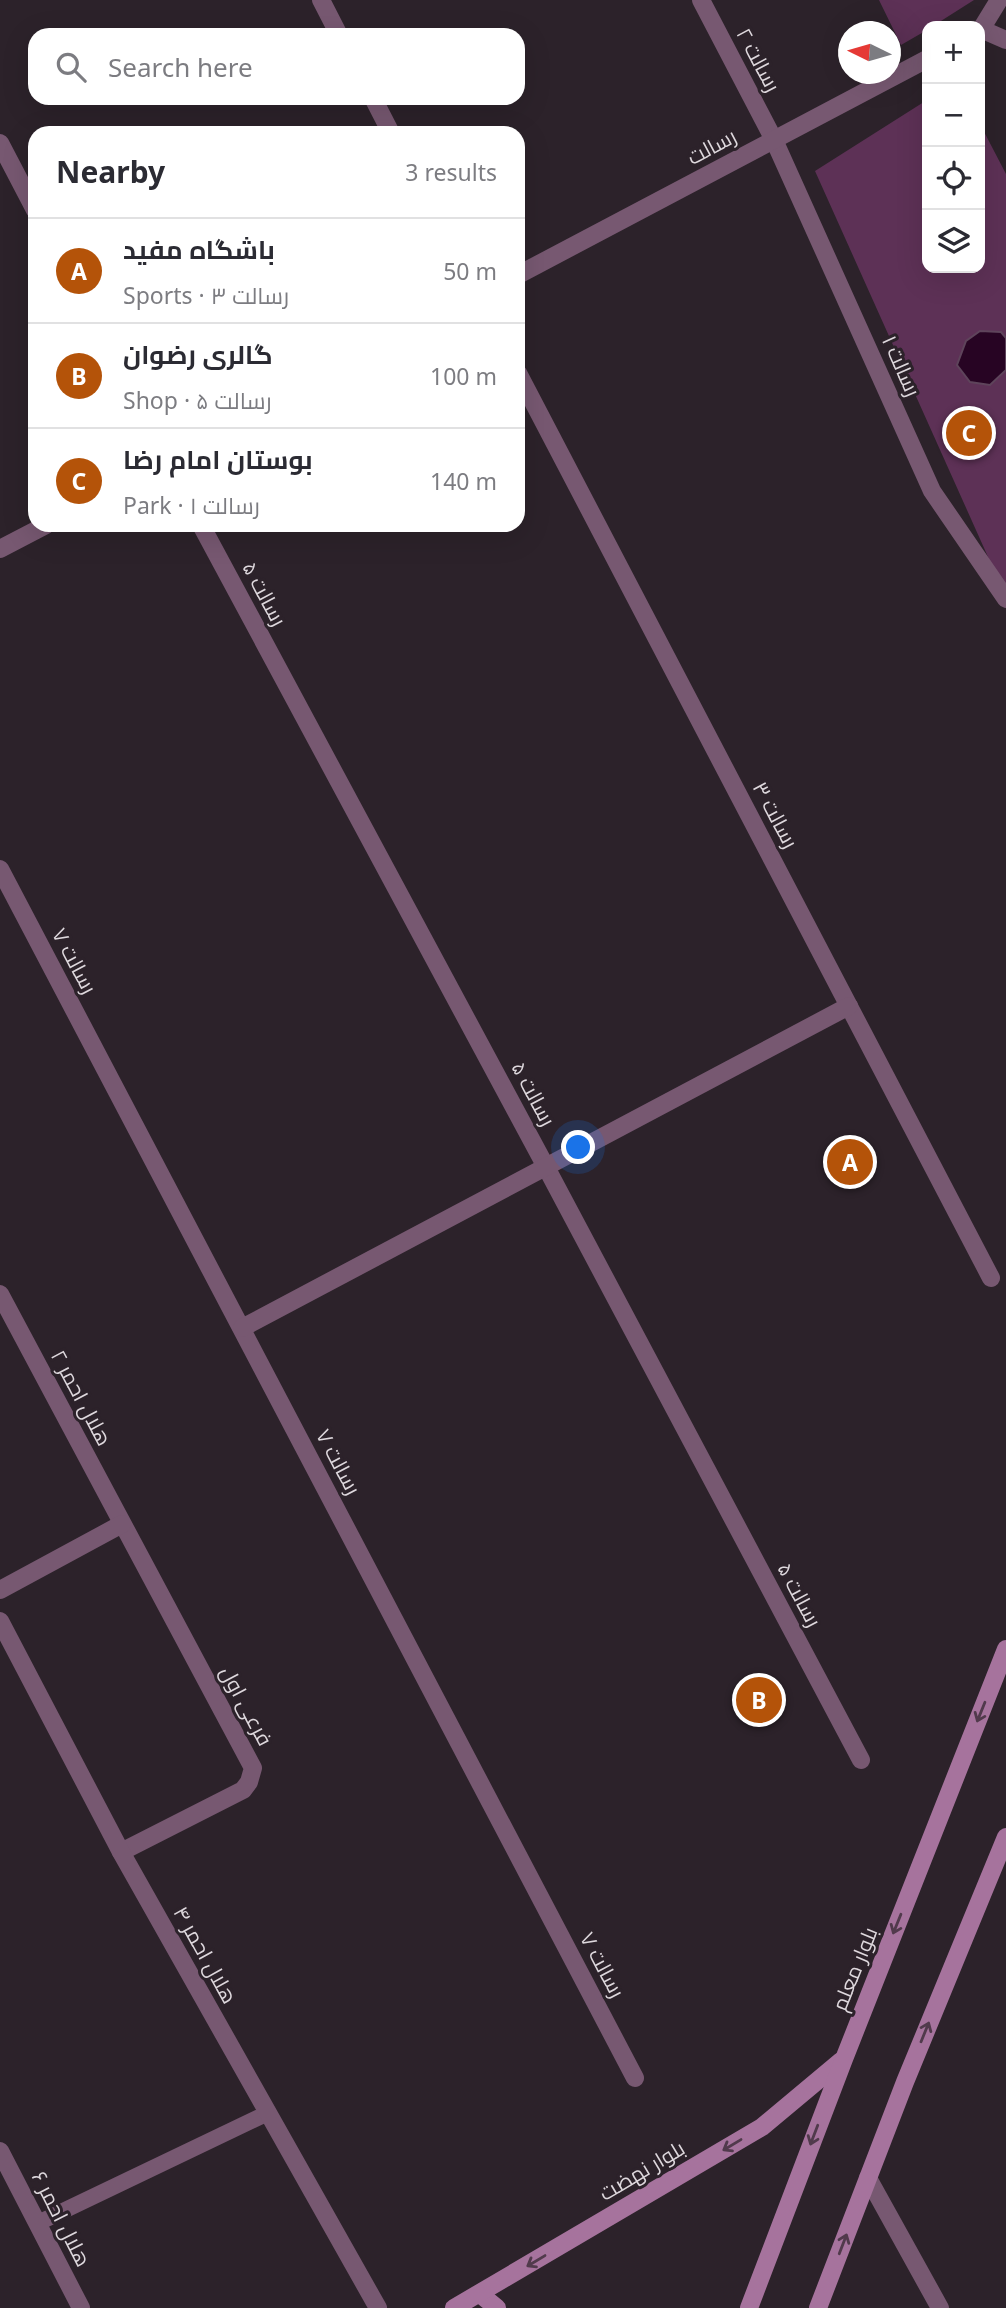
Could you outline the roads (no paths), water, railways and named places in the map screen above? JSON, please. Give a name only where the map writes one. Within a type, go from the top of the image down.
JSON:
[{"type":"main road","name":"بلوار معلم","points":[[749,2308],[1006,1648]]},
{"type":"main road","points":[[818,2308],[905,2082],[1006,1837]]},
{"type":"main road","name":"بلوار نهضت","points":[[454,2308],[762,2127],[844,2059]]},
{"type":"main road","points":[[480,2294],[497,2308]]},
{"type":"street","points":[[321,0],[335,28]]},
{"type":"street","name":"رسالت ۲","points":[[701,0],[774,140]]},
{"type":"street","points":[[985,24],[999,0]]},
{"type":"street","points":[[985,32],[1006,40]]},
{"type":"street","name":"رسالت","points":[[525,271],[922,62]]},
{"type":"street","points":[[377,105],[387,126]]},
{"type":"street","name":"رسالت ۱","points":[[774,140],[932,491],[1006,599]]},
{"type":"street","points":[[0,143],[28,197]]},
{"type":"street","name":"رسالت ۳","points":[[525,386],[991,1278]]},
{"type":"street","points":[[0,549],[33,532]]},
{"type":"street","name":"رسالت ۵","points":[[205,532],[547,1167],[860,1760]]},
{"type":"street","name":"رسالت ۷","points":[[0,869],[635,2078]]},
{"type":"street","points":[[242,1328],[849,1006]]},
{"type":"street","name":"هلال احمر ۲","points":[[0,1294],[122,1524]]},
{"type":"street","points":[[0,1590],[122,1524]]},
{"type":"street","name":"فرعی اول","points":[[121,1852],[243,1790],[249,1782],[253,1768],[122,1524]]},
{"type":"street","name":"هلال احمر ۴","points":[[0,1621],[121,1852],[378,2308]]},
{"type":"street","name":"هلال احمر ۶","points":[[0,2151],[80,2308]]},
{"type":"street","points":[[868,2178],[940,2308]]},
{"type":"lane","points":[[38,2223],[268,2113]]},
{"type":"place","name":"بوستان امام رضا","points":[[969,433]]},
{"type":"place","name":"باشگاه مفید","points":[[850,1162]]},
{"type":"place","name":"گالری رضوان","points":[[759,1700]]}]
